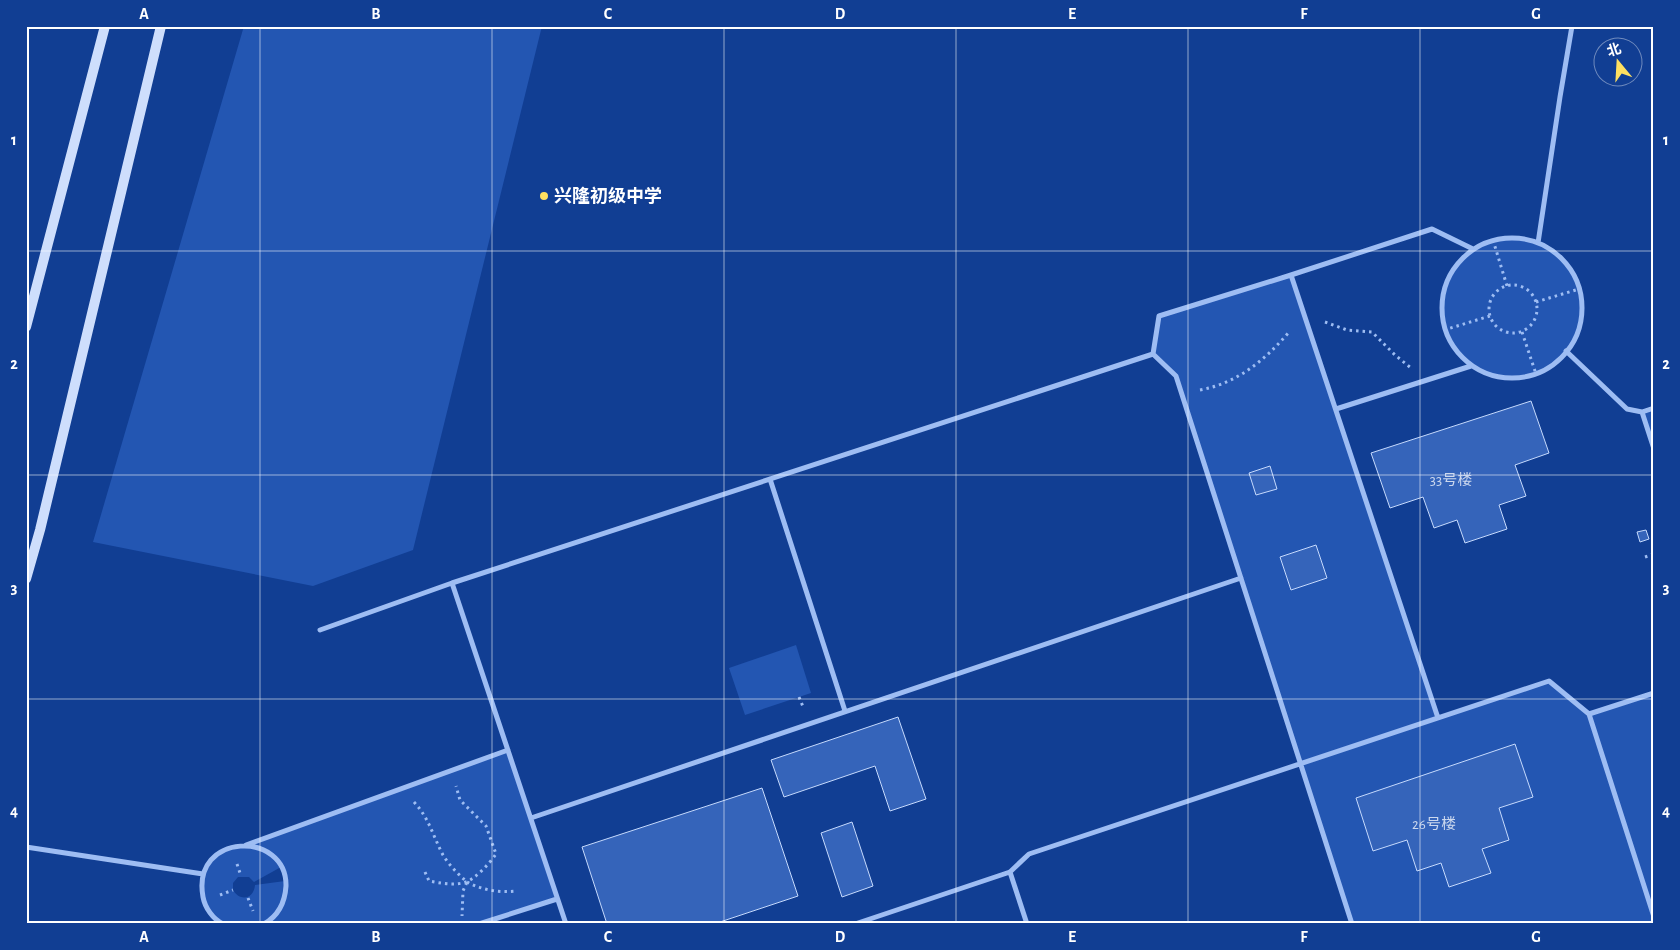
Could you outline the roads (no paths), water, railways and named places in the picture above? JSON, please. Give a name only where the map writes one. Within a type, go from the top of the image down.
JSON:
[{"type":"street","points":[[26,327],[105,26]]},
{"type":"street","points":[[26,579],[42,520],[161,26]]},
{"type":"street","points":[[1538,242],[1572,26]]},
{"type":"street","points":[[1153,354],[1159,316],[1432,228],[1473,249]]},
{"type":"street","points":[[1516,238],[1538,242],[1559,255],[1574,273],[1582,296],[1582,319],[1574,342],[1559,360],[1536,374],[1516,379],[1493,376],[1471,366],[1455,350],[1444,330],[1442,308],[1445,285],[1456,265],[1473,249],[1493,240],[1516,238]]},
{"type":"street","points":[[1291,275],[1438,718]]},
{"type":"street","points":[[1566,351],[1627,409],[1642,412],[1654,408]]},
{"type":"street","points":[[1153,354],[1176,376],[1182,393],[1352,924]]},
{"type":"street","points":[[320,630],[452,583],[1153,354]]},
{"type":"street","points":[[1336,409],[1471,366]]},
{"type":"street","points":[[1642,412],[1654,449]]},
{"type":"street","points":[[770,479],[845,711]]},
{"type":"street","points":[[531,818],[1241,578]]},
{"type":"street","points":[[452,583],[566,924]]},
{"type":"street","points":[[854,924],[1010,872],[1029,854],[1549,681],[1589,714],[1654,917]]},
{"type":"street","points":[[1589,714],[1654,693]]},
{"type":"street","points":[[223,924],[210,913],[203,901],[201,888],[203,874],[210,862],[219,853],[232,847],[246,845],[508,750]]},
{"type":"street","points":[[246,845],[260,848],[272,856],[281,867],[286,881],[285,896],[280,909],[271,920],[264,924]]},
{"type":"street","points":[[26,847],[203,874]]},
{"type":"street","points":[[1010,872],[1027,924]]},
{"type":"street","points":[[479,924],[557,899]]},
{"type":"place","name":"兴隆初级中学","points":[[544,196]]}]
